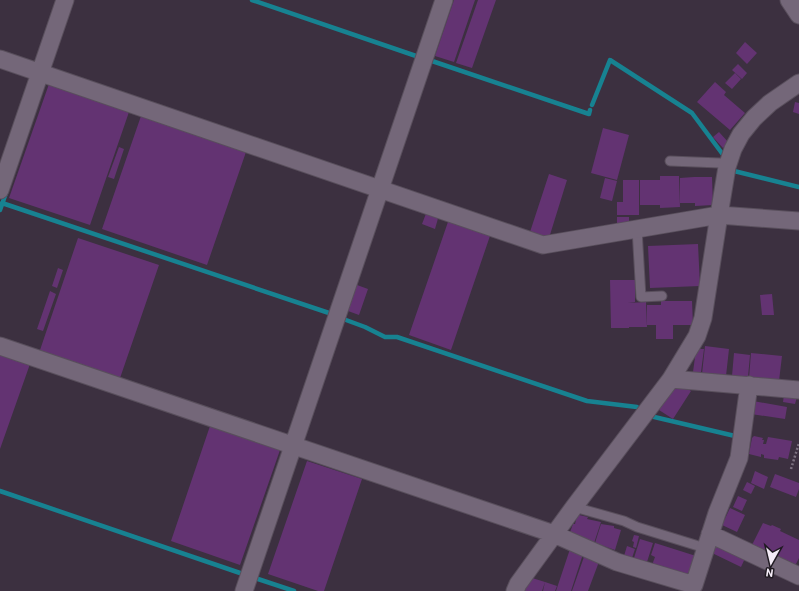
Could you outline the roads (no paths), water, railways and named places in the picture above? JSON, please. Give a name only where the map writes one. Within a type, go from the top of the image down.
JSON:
[{"type":"street","points":[[0,190],[65,0]]},
{"type":"street","points":[[244,591],[444,0]]},
{"type":"street","points":[[0,59],[543,245],[718,215],[799,221]]},
{"type":"street","points":[[515,591],[518,584],[554,534],[671,379],[697,336],[703,318],[718,215],[727,167],[733,149],[741,134],[754,118],[770,103],[797,87]]},
{"type":"street","points":[[0,346],[554,534],[617,562],[693,588],[717,513],[739,458],[749,385]]},
{"type":"street","points":[[671,379],[799,390]]},
{"type":"street","points":[[708,541],[799,576]]},
{"type":"lane","points":[[670,161],[720,163],[727,167]]},
{"type":"lane","points":[[637,229],[640,297],[662,296]]},
{"type":"lane","points":[[574,507],[624,521],[638,527],[708,541]]},
{"type":"waterway","points":[[252,0],[419,57]]},
{"type":"waterway","points":[[592,105],[610,60],[692,113],[724,156]]},
{"type":"waterway","points":[[432,61],[589,114],[590,110]]},
{"type":"waterway","points":[[734,171],[799,187]]},
{"type":"waterway","points":[[0,210],[6,193]]},
{"type":"waterway","points":[[2,203],[329,313]]},
{"type":"waterway","points":[[346,320],[385,337],[397,337],[587,401],[637,407]]},
{"type":"waterway","points":[[650,416],[735,436]]},
{"type":"waterway","points":[[0,491],[240,573]]},
{"type":"waterway","points":[[255,578],[294,591]]}]
